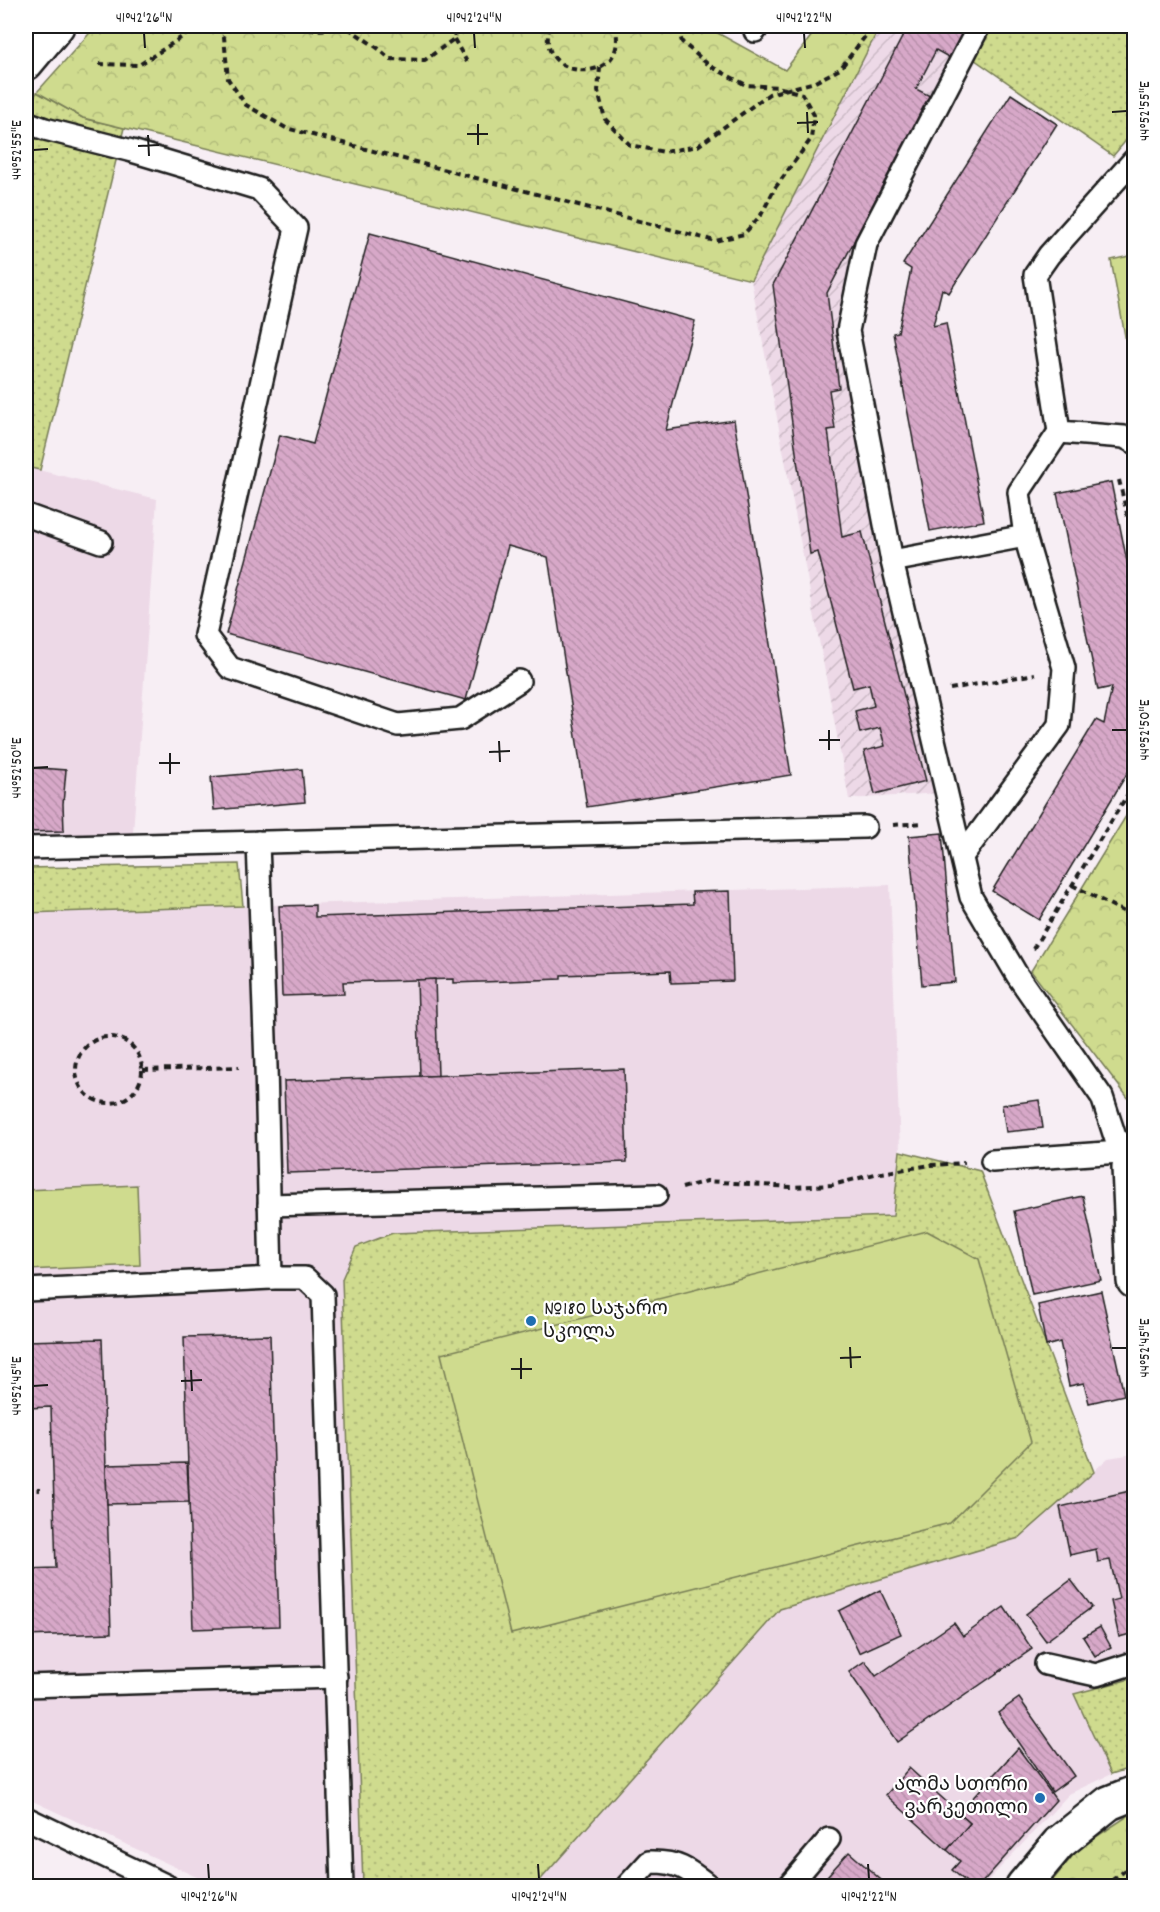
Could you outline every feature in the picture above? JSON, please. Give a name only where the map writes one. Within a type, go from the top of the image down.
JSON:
[{"type":"street","points":[[26,63],[57,26]]},
{"type":"street","points":[[1130,1166],[1134,1281]]},
{"type":"street","points":[[1023,1887],[1059,1843],[1108,1803],[1134,1793]]},
{"type":"lane","points":[[979,26],[866,244],[848,331],[892,561],[963,855],[971,897],[1017,975],[1102,1097],[1130,1166],[992,1161]]},
{"type":"lane","points":[[26,122],[259,189],[296,228],[205,635],[230,668],[398,725],[460,719],[519,681]]},
{"type":"lane","points":[[963,855],[1059,725],[1064,668],[1024,536],[1019,492],[1059,432],[1035,275],[1049,255],[1134,160]]},
{"type":"lane","points":[[1059,432],[1124,437],[1134,442]]},
{"type":"lane","points":[[26,515],[100,542]]},
{"type":"lane","points":[[892,561],[1024,536]]},
{"type":"lane","points":[[26,848],[865,827]]},
{"type":"lane","points":[[258,842],[271,1278]]},
{"type":"lane","points":[[269,1205],[656,1195]]},
{"type":"lane","points":[[26,1290],[305,1278],[323,1295],[342,1887]]},
{"type":"lane","points":[[1046,1664],[1096,1675],[1134,1663]]},
{"type":"lane","points":[[26,1686],[336,1677]]},
{"type":"lane","points":[[26,1818],[167,1887]]},
{"type":"lane","points":[[789,1887],[830,1839]]},
{"type":"lane","points":[[627,1887],[649,1862],[667,1861],[688,1869],[709,1887]]},
{"type":"path","points":[[99,64],[139,65],[199,26]]},
{"type":"path","points":[[229,26],[224,37],[228,79],[246,105],[286,128],[716,241],[744,234],[761,215],[775,188],[811,139],[814,115],[802,94],[778,87],[746,85],[710,66],[682,42],[676,26]]},
{"type":"path","points":[[298,26],[316,30],[379,26]]},
{"type":"path","points":[[456,26],[454,39],[467,62]]},
{"type":"path","points":[[498,26],[532,30],[550,27],[548,40],[557,60],[577,71],[588,71],[600,67],[614,53],[617,43],[615,26]]},
{"type":"path","points":[[600,67],[598,91],[606,119],[630,145],[664,152],[699,146],[769,94],[815,82],[840,69],[873,26]]},
{"type":"path","points":[[1129,26],[1134,39]]},
{"type":"path","points":[[348,28],[390,59],[425,60],[454,39]]},
{"type":"path","points":[[1119,480],[1134,543]]},
{"type":"path","points":[[923,693],[1064,668]]},
{"type":"path","points":[[1017,975],[1134,784]]},
{"type":"path","points":[[1125,800],[1134,805]]},
{"type":"path","points":[[865,827],[955,822]]},
{"type":"path","points":[[1072,885],[1134,917]]},
{"type":"path","points":[[111,1037],[131,1046],[138,1054],[143,1070],[139,1085],[132,1094],[123,1101],[112,1104],[101,1103],[83,1091],[76,1070],[78,1059],[91,1042],[111,1037]]},
{"type":"path","points":[[143,1070],[266,1066]]},
{"type":"path","points":[[656,1195],[707,1181],[791,1187],[832,1185],[874,1174],[931,1165],[992,1161]]},
{"type":"path","points":[[26,1490],[40,1490]]},
{"type":"path","points":[[1104,1887],[1134,1864]]},
{"type":"shaded area","points":[[880,26],[972,26],[958,48],[849,267],[841,361],[939,793],[849,799],[751,280]]},
{"type":"shaded area","points":[[26,467],[157,499],[133,833],[26,835]]},
{"type":"shaded area","name":"№180 საჯარო სკოლა","points":[[890,885],[900,1151],[980,1171],[1094,1471],[1108,1458],[1134,1454],[1134,1679],[1082,1693],[1111,1774],[1069,1794],[983,1886],[216,1886],[26,1798],[26,913]]},
{"type":"green space","points":[[96,26],[705,26],[785,70],[819,26],[880,26],[751,280],[83,118],[37,92]]},
{"type":"green space","points":[[972,26],[1129,26],[1134,39],[1134,131],[1113,156],[958,48]]},
{"type":"green space","points":[[37,92],[83,118],[124,128],[40,470],[26,467],[26,111]]},
{"type":"green space","points":[[1134,255],[1134,385],[1111,260]]},
{"type":"green space","points":[[1134,803],[1134,1082],[1129,1099],[1031,971]]},
{"type":"green space","points":[[239,864],[243,906],[26,913],[26,868]]},
{"type":"green space","points":[[900,1151],[980,1171],[1094,1472],[1019,1538],[780,1609],[535,1886],[363,1886],[342,1279],[356,1247],[393,1233],[893,1216]]},
{"type":"green space","points":[[137,1185],[140,1265],[26,1270],[26,1190]]},
{"type":"green space","points":[[927,1231],[979,1259],[1031,1442],[950,1523],[511,1634],[441,1354]]},
{"type":"green space","points":[[1134,1678],[1134,1767],[1111,1774],[1074,1694]]},
{"type":"green space","points":[[1134,1812],[1134,1886],[1048,1886],[1079,1848]]},
{"type":"building","points":[[908,26],[967,26],[950,58],[936,50],[916,89],[930,96],[827,293],[839,388],[829,390],[835,429],[828,430],[842,537],[862,532],[926,781],[875,794],[864,751],[885,746],[880,728],[860,733],[855,711],[874,706],[869,684],[853,688],[818,552],[810,554],[773,285]]},
{"type":"building","points":[[1011,94],[1057,124],[949,293],[942,289],[933,326],[946,323],[984,521],[930,531],[893,333],[898,332],[911,269],[903,264]]},
{"type":"building","points":[[370,233],[695,321],[666,430],[734,420],[791,775],[587,807],[548,557],[508,546],[466,700],[226,634],[280,435],[313,444]]},
{"type":"building","points":[[1111,482],[1134,596],[1134,762],[1039,920],[992,891],[1096,720],[1104,724],[1112,687],[1098,690],[1057,493]]},
{"type":"building","points":[[26,767],[66,770],[63,804],[64,831],[26,832]]},
{"type":"building","points":[[302,769],[305,802],[214,810],[211,777]]},
{"type":"building","points":[[942,833],[955,982],[922,985],[909,836]]},
{"type":"building","points":[[730,891],[733,981],[671,983],[670,971],[561,975],[561,979],[453,983],[453,979],[343,982],[344,994],[282,996],[279,906],[315,905],[315,917],[693,904],[692,892]]},
{"type":"building","points":[[435,979],[438,1076],[420,1076],[417,980]]},
{"type":"building","points":[[624,1069],[627,1162],[287,1173],[284,1081]]},
{"type":"building","points":[[1039,1100],[1043,1128],[1006,1132],[1002,1105]]},
{"type":"building","points":[[1083,1196],[1101,1280],[1032,1295],[1014,1211]]},
{"type":"building","points":[[1101,1291],[1124,1395],[1089,1403],[1084,1383],[1069,1386],[1060,1342],[1046,1346],[1038,1305]]},
{"type":"building","points":[[270,1335],[279,1626],[193,1629],[184,1337]]},
{"type":"building","points":[[102,1339],[111,1633],[26,1636],[26,1569],[56,1568],[51,1407],[26,1408],[26,1341]]},
{"type":"building","points":[[187,1463],[189,1502],[107,1504],[106,1465]]},
{"type":"building","points":[[1134,1490],[1134,1633],[1119,1637],[1111,1601],[1119,1599],[1110,1560],[1098,1562],[1096,1549],[1070,1555],[1060,1507]]},
{"type":"building","points":[[1071,1580],[1092,1607],[1046,1641],[1026,1614]]},
{"type":"building","points":[[880,1590],[901,1634],[859,1653],[839,1611]]},
{"type":"building","points":[[1004,1607],[1032,1649],[897,1742],[849,1672],[865,1661],[876,1676],[954,1623],[963,1636]]},
{"type":"building","points":[[1100,1627],[1111,1647],[1095,1656],[1083,1637]]},
{"type":"building","points":[[1019,1698],[1074,1776],[1052,1792],[998,1713]]},
{"type":"building","points":[[1018,1748],[1056,1800],[979,1886],[971,1886],[952,1870],[960,1861],[947,1850],[970,1823],[959,1813]]},
{"type":"building","points":[[909,1768],[970,1823],[947,1850],[886,1795]]},
{"type":"building","points":[[849,1852],[888,1886],[818,1886]]},
{"type":"place","name":"№180 საჯარო სკოლა","points":[[531,1321]]},
{"type":"place","name":"ალმა სთორი ვარკეთილი","points":[[1040,1798]]}]
